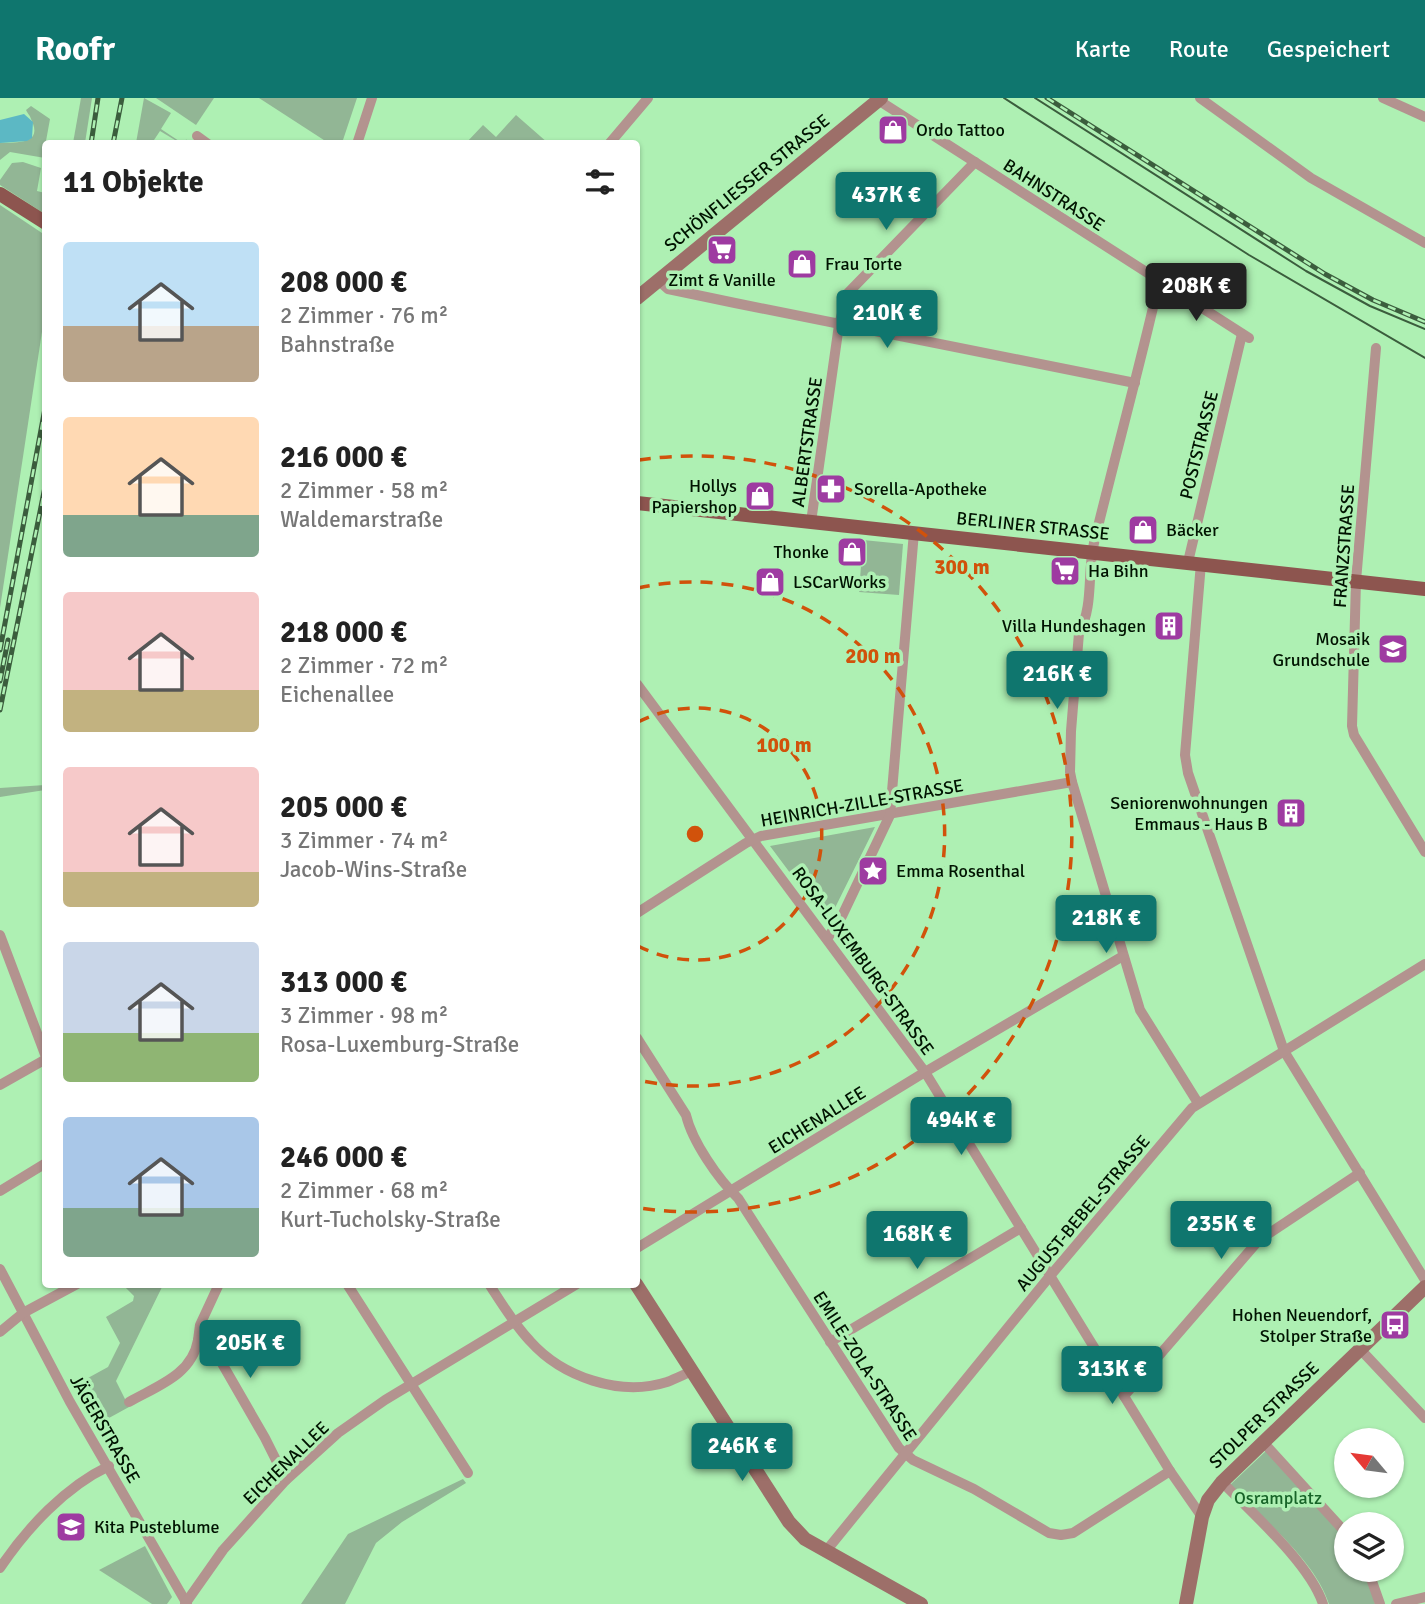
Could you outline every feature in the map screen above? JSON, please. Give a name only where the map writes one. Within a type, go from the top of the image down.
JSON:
[{"type":"main road","name":"SCHÖNFLIESSER STRASSE","points":[[640,295],[878,99]]},
{"type":"main road","points":[[0,194],[42,220]]},
{"type":"main road","name":"BERLINER STRASSE","points":[[640,503],[1425,589]]},
{"type":"main road","name":"STOLPER STRASSE","points":[[1186,1604],[1202,1517],[1208,1500],[1222,1482],[1425,1287]]},
{"type":"main road","points":[[639,1288],[789,1522],[805,1539],[921,1604]]},
{"type":"street","points":[[358,140],[372,98]]},
{"type":"street","points":[[612,140],[648,98]]},
{"type":"street","points":[[1200,98],[1311,178],[1425,243]]},
{"type":"street","points":[[1383,98],[1425,117]]},
{"type":"street","name":"BAHNSTRASSE","points":[[878,99],[1245,336]]},
{"type":"street","points":[[197,136],[202,140]]},
{"type":"street","name":"ALBERTSTRASSE","points":[[811,522],[839,325],[847,295],[975,162]]},
{"type":"street","points":[[658,280],[668,289],[1135,383]]},
{"type":"street","points":[[1159,282],[1092,552],[1087,610],[1079,632],[1070,772],[1123,956],[1144,1018],[1198,1102]]},
{"type":"street","name":"POSTSTRASSE","points":[[1245,336],[1194,563],[1185,764],[1284,1051],[1425,1280]]},
{"type":"street","name":"FRANZSTRASSE","points":[[1376,348],[1356,581],[1352,726],[1354,735],[1425,852]]},
{"type":"street","points":[[827,939],[842,916],[890,815],[914,532]]},
{"type":"street","name":"ROSA-LUXEMBURG-STRASSE","points":[[640,688],[925,1072],[1170,1471],[1202,1517]]},
{"type":"street","name":"HEINRICH-ZILLE-STRASSE","points":[[640,911],[754,839],[1072,782]]},
{"type":"street","points":[[0,935],[42,1047]]},
{"type":"street","name":"EICHENALLEE","points":[[640,1246],[925,1072],[1123,956]]},
{"type":"street","name":"AUGUST-BEBEL-STRASSE","points":[[826,1551],[1049,1276],[1198,1102],[1425,964]]},
{"type":"street","name":"EMILE-ZOLA-STRASSE","points":[[640,1043],[686,1115],[690,1129],[905,1455],[974,1489],[1049,1533],[1061,1535],[1073,1533],[1170,1471]]},
{"type":"street","points":[[0,1085],[42,1060]]},
{"type":"street","points":[[0,1191],[42,1165]]},
{"type":"street","points":[[1124,1396],[1259,1240],[1360,1173]]},
{"type":"street","points":[[830,1342],[1021,1228]]},
{"type":"street","name":"JÄGERSTRASSE","points":[[0,1269],[70,1402],[186,1603]]},
{"type":"street","points":[[0,1332],[23,1313],[70,1288]]},
{"type":"street","points":[[129,1402],[184,1370],[194,1357],[200,1325],[217,1288]]},
{"type":"street","points":[[349,1288],[468,1473]]},
{"type":"street","points":[[492,1288],[514,1323],[532,1344],[551,1360],[576,1375],[610,1385],[639,1387],[665,1382],[692,1371]]},
{"type":"street","name":"EICHENALLEE","points":[[186,1603],[223,1550],[286,1480],[338,1433],[410,1385],[571,1288]]},
{"type":"street","points":[[198,1340],[212,1346],[286,1480]]},
{"type":"street","points":[[1360,1349],[1425,1418]]},
{"type":"street","points":[[1263,1442],[1334,1520]]},
{"type":"street","points":[[0,1568],[26,1533],[46,1514],[87,1477],[109,1466]]},
{"type":"street","points":[[1222,1482],[1305,1569],[1320,1593],[1323,1604]]},
{"type":"street","points":[[1372,1582],[1380,1604]]},
{"type":"street","points":[[1396,1604],[1425,1597]]},
{"type":"green space","points":[[81,98],[92,98],[85,140],[74,140]]},
{"type":"green space","points":[[144,98],[171,113],[161,129],[178,140],[160,131],[154,140],[137,140]]},
{"type":"green space","points":[[156,98],[214,98],[196,125]]},
{"type":"green space","points":[[259,98],[357,98],[343,140],[324,140]]},
{"type":"green space","points":[[31,106],[50,119],[46,140],[42,140],[42,157],[10,152],[0,160],[0,143],[21,142],[34,134],[31,118],[26,110]]},
{"type":"green space","points":[[516,115],[545,140],[469,140],[483,125],[496,137]]},
{"type":"green space","points":[[23,162],[41,168],[37,191],[42,192],[42,212],[0,185],[0,180],[12,163]]},
{"type":"green space","points":[[0,205],[42,233],[42,332],[0,608]]},
{"type":"green space","points":[[863,540],[903,544],[899,595],[859,592]]},
{"type":"green space","points":[[42,785],[42,790],[0,797],[0,788]]},
{"type":"green space","points":[[875,827],[827,924],[821,916],[826,912],[819,903],[814,905],[770,846]]},
{"type":"green space","points":[[126,1288],[162,1288],[116,1381],[129,1407],[98,1424],[77,1384],[108,1367],[120,1343],[106,1317],[133,1301],[134,1296]]},
{"type":"green space","name":"Osramplatz","points":[[1267,1450],[1334,1523],[1334,1582],[1369,1582],[1375,1604],[1329,1604],[1312,1571],[1300,1556],[1230,1485]]},
{"type":"green space","points":[[463,1479],[466,1483],[402,1522],[376,1543],[345,1604],[301,1604],[348,1534]]},
{"type":"green space","points":[[145,1546],[172,1597],[167,1604],[152,1604],[99,1570]]},
{"type":"water","points":[[24,114],[33,122],[32,138],[27,141],[0,143],[0,120]]},
{"type":"tram line","points":[[1004,98],[1249,255],[1425,358]]},
{"type":"tram line","points":[[1035,98],[1306,271],[1370,306],[1425,329]]},
{"type":"railway","points":[[92,140],[98,98]]},
{"type":"railway","points":[[114,140],[122,98]]},
{"type":"railway","points":[[1047,98],[1325,274],[1373,300],[1425,322]]},
{"type":"railway","points":[[0,650],[42,424]]},
{"type":"railway","points":[[0,710],[42,502]]},
{"type":"railway","points":[[0,681],[8,640]]},
{"type":"place","name":"Ordo Tattoo","points":[[893,130]]},
{"type":"place","name":"Zimt & Vanille","points":[[722,250]]},
{"type":"place","name":"Frau Torte","points":[[802,264]]},
{"type":"place","name":"Sorella-Apotheke","points":[[831,489]]},
{"type":"place","name":"Hollys Papiershop","points":[[760,496]]},
{"type":"place","name":"Bäcker","points":[[1143,530]]},
{"type":"place","name":"Thonke","points":[[852,552]]},
{"type":"place","name":"Ha Bihn","points":[[1065,571]]},
{"type":"place","name":"LSCarWorks","points":[[770,582]]},
{"type":"place","name":"Villa Hundeshagen","points":[[1169,626]]},
{"type":"place","name":"Mosaik Grundschule","points":[[1393,649]]},
{"type":"place","name":"Seniorenwohnungen Emmaus - Haus B","points":[[1291,813]]},
{"type":"place","name":"Emma Rosenthal","points":[[873,871]]},
{"type":"place","name":"Hohen Neuendorf, Stolper Straße","points":[[1395,1325]]},
{"type":"place","name":"Kita Pusteblume","points":[[71,1527]]}]
